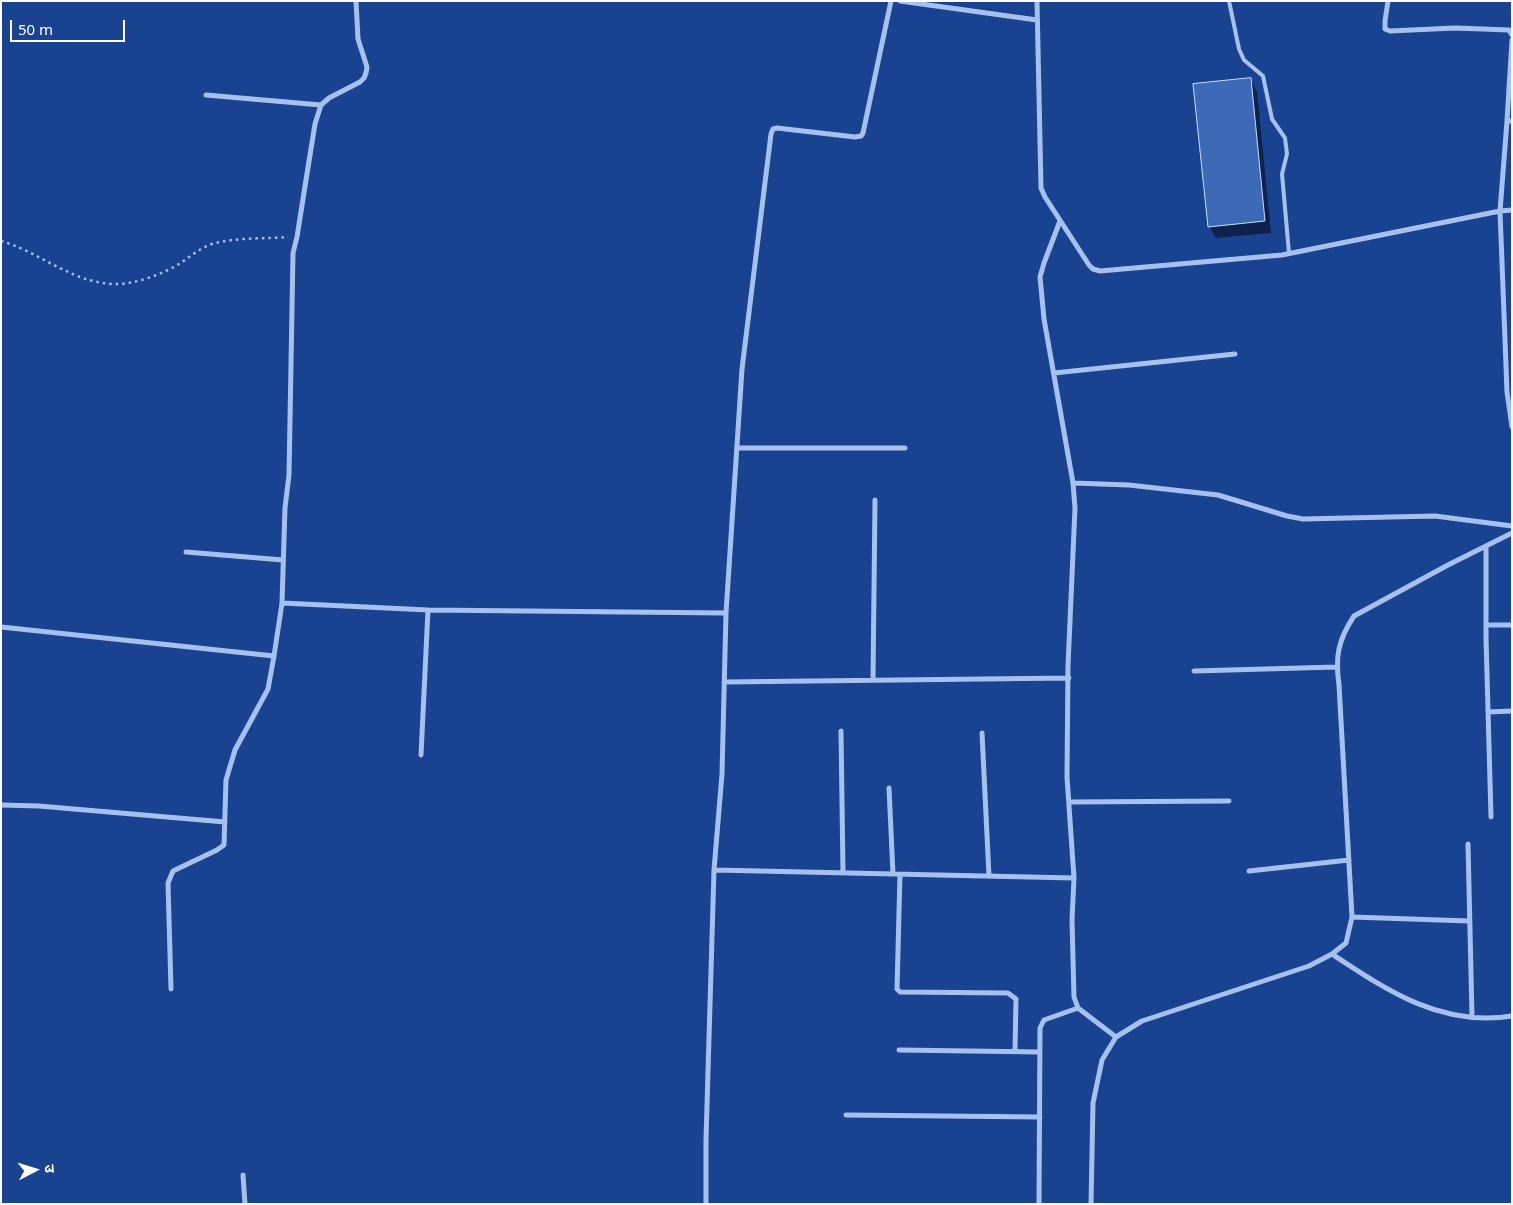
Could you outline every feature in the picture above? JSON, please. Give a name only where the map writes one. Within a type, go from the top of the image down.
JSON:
[{"type":"street","points":[[170,989],[168,883],[173,871],[224,845],[226,780],[236,750],[268,689],[282,603],[284,508],[289,475],[293,253],[314,133],[321,105],[360,82],[366,73],[367,67],[358,39],[356,1]]},
{"type":"street","points":[[706,1204],[706,1139],[714,870],[722,774],[726,613],[742,369],[770,134],[774,129],[778,128],[855,138],[861,136],[891,1]]},
{"type":"street","points":[[900,1],[1036,20]]},
{"type":"street","points":[[1037,1],[1036,20],[1042,188],[1045,197],[1088,266],[1093,269],[1100,271],[1289,254],[1500,210],[1512,210]]},
{"type":"street","points":[[1388,1],[1385,29],[1390,31],[1455,28],[1511,32]]},
{"type":"street","points":[[1512,40],[1509,121],[1500,210],[1507,392],[1512,427]]},
{"type":"street","points":[[206,95],[321,105]]},
{"type":"street","points":[[1060,220],[1040,277],[1044,319],[1073,483],[1075,508],[1067,777],[1074,878],[1072,920],[1074,996],[1078,1008],[1116,1037]]},
{"type":"street","points":[[1054,373],[1235,354]]},
{"type":"street","points":[[737,448],[905,448]]},
{"type":"street","points":[[1073,483],[1129,485],[1218,495],[1302,519],[1434,516],[1512,526]]},
{"type":"street","points":[[873,680],[875,500]]},
{"type":"street","points":[[1091,1204],[1092,1103],[1102,1060],[1116,1037],[1142,1021],[1309,966],[1332,954],[1346,943],[1352,917],[1339,685],[1336,667],[1340,642],[1346,628],[1354,616],[1512,533]]},
{"type":"street","points":[[1486,546],[1491,817]]},
{"type":"street","points":[[186,552],[283,560]]},
{"type":"street","points":[[282,603],[428,610],[726,613]]},
{"type":"street","points":[[421,755],[428,610]]},
{"type":"street","points":[[1486,625],[1512,625]]},
{"type":"street","points":[[1,627],[274,656]]},
{"type":"street","points":[[1194,671],[1336,667]]},
{"type":"street","points":[[724,682],[1069,678]]},
{"type":"street","points":[[1488,712],[1512,711]]},
{"type":"street","points":[[841,731],[843,873]]},
{"type":"street","points":[[982,733],[989,876]]},
{"type":"street","points":[[889,788],[893,874]]},
{"type":"street","points":[[1069,802],[1229,801]]},
{"type":"street","points":[[1,805],[39,806],[225,822]]},
{"type":"street","points":[[1468,844],[1472,1016]]},
{"type":"street","points":[[1249,871],[1349,860]]},
{"type":"street","points":[[714,870],[1074,878]]},
{"type":"street","points":[[900,874],[897,989],[900,992],[1012,994],[1016,1000],[1014,1050]]},
{"type":"street","points":[[1352,917],[1470,921]]},
{"type":"street","points":[[1332,954],[1387,990],[1422,1007],[1460,1015],[1499,1018],[1512,1016]]},
{"type":"street","points":[[1039,1204],[1040,1028],[1044,1020],[1078,1008]]},
{"type":"street","points":[[899,1050],[1014,1050],[1040,1052]]},
{"type":"street","points":[[846,1115],[1040,1117]]},
{"type":"street","points":[[242,1174],[245,1204]]},
{"type":"lane","points":[[1229,1],[1239,49],[1244,60],[1263,76],[1272,119],[1285,138],[1287,154],[1282,174],[1289,254]]},
{"type":"path","points":[[1,240],[17,245],[73,275],[93,282],[115,285],[155,276],[178,265],[195,252],[212,244],[297,237]]},
{"type":"building","points":[[1251,78],[1265,221],[1208,227],[1193,84]]}]
